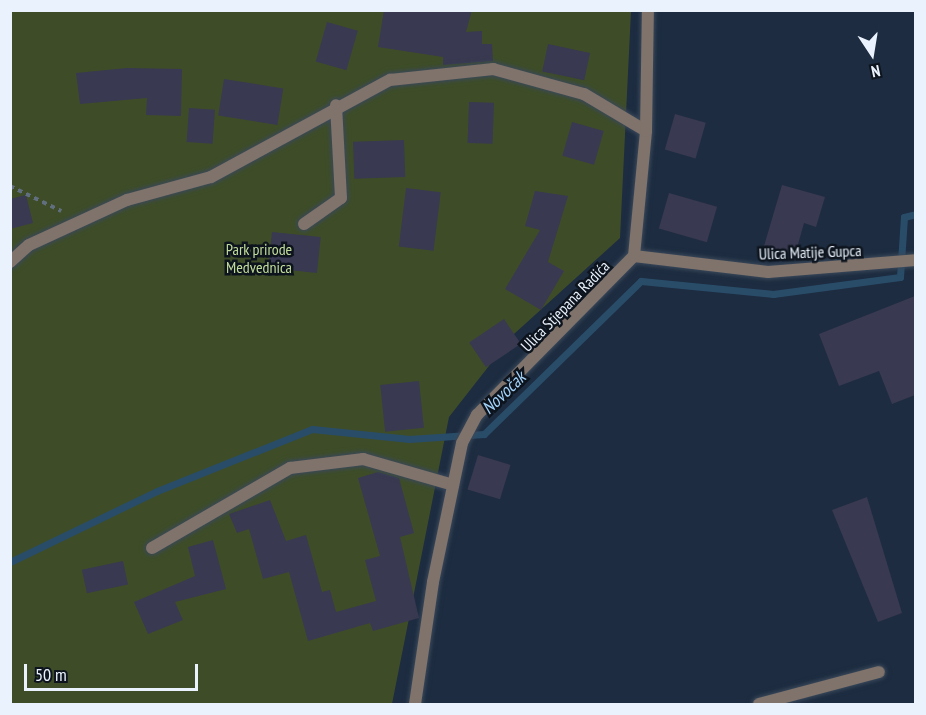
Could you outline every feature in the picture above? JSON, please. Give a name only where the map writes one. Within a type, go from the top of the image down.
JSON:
[{"type":"street","points":[[634,256],[646,131],[648,10]]},
{"type":"street","points":[[10,262],[29,245],[127,200],[211,177],[336,105],[390,80],[493,69],[584,94],[646,131]]},
{"type":"street","points":[[304,224],[341,198],[336,105]]},
{"type":"street","name":"Ulica Matije Gupca","points":[[634,256],[768,272],[874,266],[915,260]]},
{"type":"street","name":"Ulica Stjepana Radića","points":[[415,705],[462,443],[477,415],[634,256]]},
{"type":"street","points":[[152,548],[290,468],[363,459],[453,485]]},
{"type":"street","points":[[759,705],[879,672]]},
{"type":"path","points":[[10,186],[80,221]]},
{"type":"green space","name":"Park prirode Medvednica","points":[[10,11],[631,11],[620,238],[514,334],[449,417],[392,704],[11,704]]},
{"type":"building","points":[[384,10],[472,10],[466,32],[482,31],[482,44],[492,44],[493,61],[443,65],[443,57],[378,47]]},
{"type":"building","points":[[327,22],[358,31],[346,70],[316,61]]},
{"type":"building","points":[[548,44],[590,53],[584,80],[542,71]]},
{"type":"building","points":[[127,68],[182,69],[181,116],[146,115],[147,98],[80,104],[76,73]]},
{"type":"building","points":[[224,79],[283,88],[277,125],[218,116]]},
{"type":"building","points":[[469,102],[494,103],[493,144],[468,143]]},
{"type":"building","points":[[189,108],[215,110],[213,144],[187,142]]},
{"type":"building","points":[[675,114],[706,123],[696,158],[665,150]]},
{"type":"building","points":[[572,122],[604,131],[594,165],[562,156]]},
{"type":"building","points":[[404,140],[405,177],[354,179],[353,142]]},
{"type":"building","points":[[782,185],[825,197],[816,227],[804,223],[795,255],[764,246]]},
{"type":"building","points":[[406,188],[441,192],[434,251],[399,247]]},
{"type":"building","points":[[535,191],[568,196],[548,262],[564,271],[541,310],[505,289],[540,230],[525,226]]},
{"type":"building","points":[[669,193],[717,207],[707,242],[659,229]]},
{"type":"building","points":[[26,195],[33,223],[10,229],[10,199]]},
{"type":"building","points":[[272,232],[321,237],[317,273],[268,268]]},
{"type":"building","points":[[915,296],[915,395],[892,404],[879,371],[839,386],[819,334]]},
{"type":"building","points":[[504,319],[521,344],[486,367],[469,342]]},
{"type":"building","points":[[419,381],[424,428],[385,432],[380,385]]},
{"type":"building","points":[[478,455],[511,465],[500,499],[467,489]]},
{"type":"building","points":[[378,472],[399,478],[414,533],[400,537],[419,618],[373,631],[370,623],[308,641],[289,572],[263,579],[249,529],[237,533],[229,514],[270,500],[286,541],[306,535],[322,592],[330,590],[336,612],[376,601],[365,560],[380,556],[358,478]]},
{"type":"building","points":[[867,497],[902,613],[878,622],[832,510]]},
{"type":"building","points":[[213,540],[226,589],[175,602],[183,620],[148,634],[134,602],[195,576],[188,547]]},
{"type":"building","points":[[123,561],[128,584],[87,593],[82,570]]},
{"type":"waterway","name":"Novočak","points":[[10,562],[157,491],[312,429],[409,439],[484,434],[641,281],[773,294],[900,277],[904,217],[916,214]]}]
